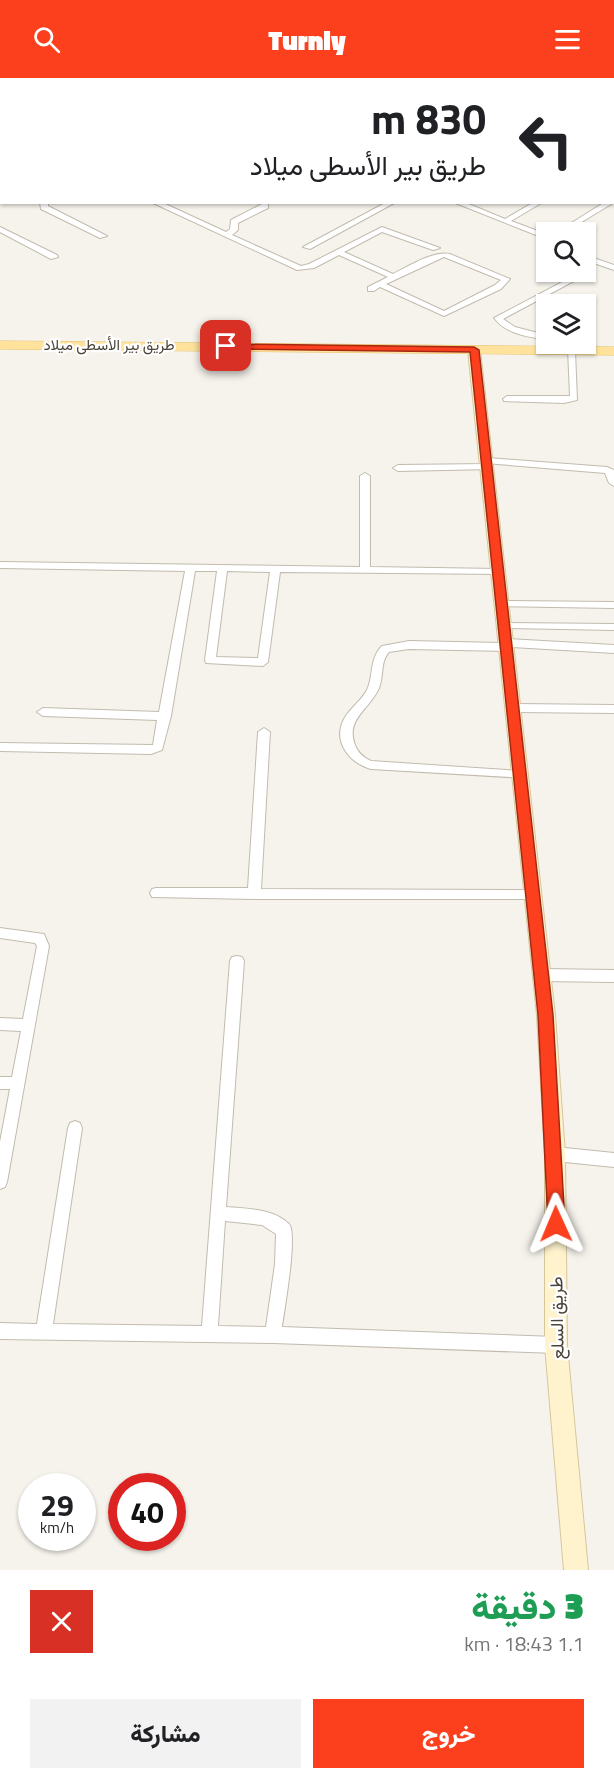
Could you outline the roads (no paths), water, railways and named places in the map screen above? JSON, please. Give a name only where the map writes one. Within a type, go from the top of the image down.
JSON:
[{"type":"main road","name":"طريق بير الأسطى ميلاد","points":[[0,345],[536,351]]},
{"type":"main road","name":"طريق بير الأسطى ميلاد","points":[[596,348],[614,351]]},
{"type":"street","points":[[43,204],[44,207],[103,236]]},
{"type":"street","points":[[158,204],[300,268],[311,266],[386,229],[436,248]]},
{"type":"street","points":[[307,247],[389,204]]},
{"type":"street","points":[[464,204],[536,233]]},
{"type":"street","points":[[506,221],[536,204]]},
{"type":"street","points":[[578,222],[608,204]]},
{"type":"street","points":[[227,235],[234,230],[234,222],[238,218],[265,206]]},
{"type":"street","points":[[0,229],[54,257]]},
{"type":"street","points":[[339,252],[394,277]]},
{"type":"street","points":[[370,290],[380,284],[394,277],[446,255],[506,279],[498,286],[444,314],[380,284]]},
{"type":"street","points":[[598,262],[614,268]]},
{"type":"street","points":[[542,294],[565,282]]},
{"type":"street","points":[[536,297],[498,318],[501,323],[536,335]]},
{"type":"street","name":"طريق السلع","points":[[474,350],[507,639],[531,895],[541,975],[555,1154],[556,1345],[576,1570]]},
{"type":"street","points":[[507,399],[564,400],[574,398],[571,354]]},
{"type":"street","points":[[398,468],[488,464],[607,470],[611,472],[614,483]]},
{"type":"street","points":[[365,476],[365,570]]},
{"type":"street","points":[[0,565],[499,572]]},
{"type":"street","points":[[0,747],[151,750],[160,743],[191,567]]},
{"type":"street","points":[[222,568],[210,660],[263,662],[276,568]]},
{"type":"street","points":[[503,604],[614,605]]},
{"type":"street","points":[[521,775],[370,765],[356,758],[346,741],[350,715],[371,693],[375,684],[378,660],[386,649],[409,645],[507,639],[614,627]]},
{"type":"street","points":[[507,639],[614,649]]},
{"type":"street","points":[[514,708],[614,709]]},
{"type":"street","points":[[43,712],[165,716]]},
{"type":"street","points":[[254,894],[264,732]]},
{"type":"street","points":[[156,892],[531,895]]},
{"type":"street","points":[[0,933],[39,938],[42,941],[42,960],[19,1083],[5,1132],[0,1182]]},
{"type":"street","points":[[210,1333],[237,961]]},
{"type":"street","points":[[541,975],[614,976]]},
{"type":"street","points":[[0,1024],[30,1025]]},
{"type":"street","points":[[0,1083],[19,1083]]},
{"type":"street","points":[[44,1331],[75,1128]]},
{"type":"street","points":[[555,1154],[614,1160]]},
{"type":"street","points":[[218,1213],[264,1218],[284,1230],[283,1264],[273,1335]]},
{"type":"street","points":[[0,1331],[210,1333],[556,1345]]}]
